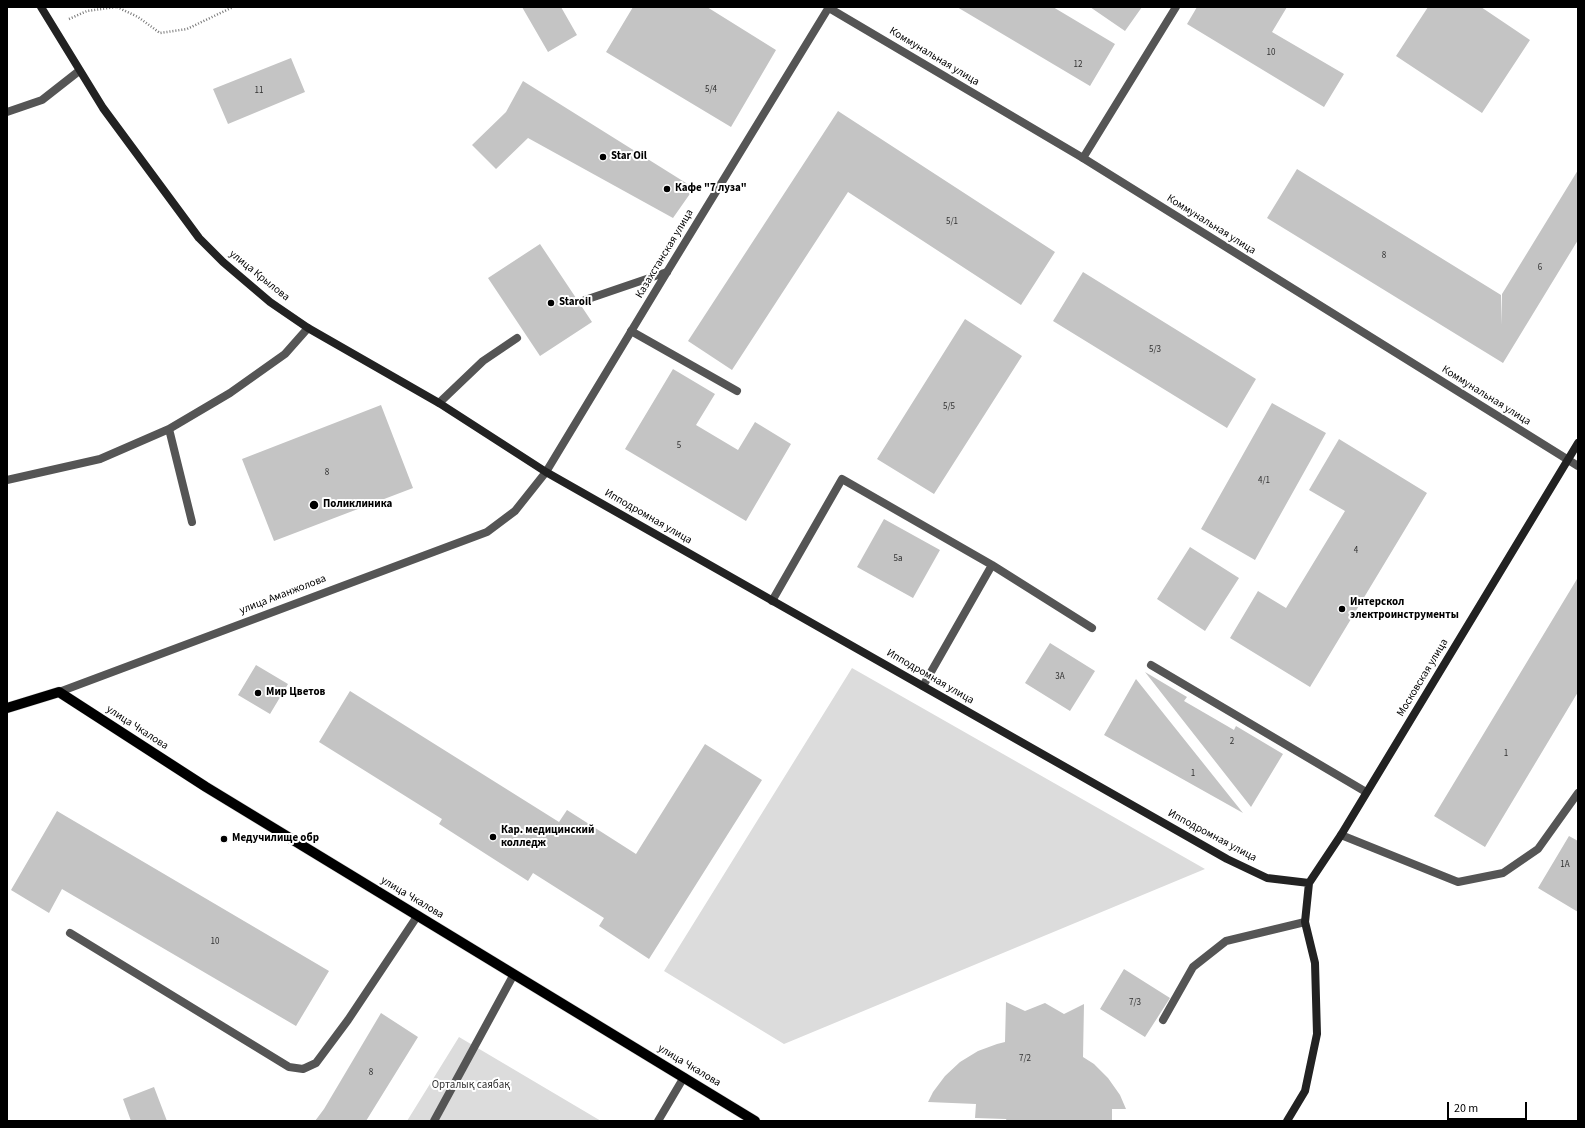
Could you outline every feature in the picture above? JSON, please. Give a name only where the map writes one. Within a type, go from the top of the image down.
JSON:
[{"type":"main road","name":"улица Аманжолова","points":[[7,708],[60,692]]},
{"type":"main road","name":"улица Чкалова","points":[[60,692],[206,787],[755,1121]]},
{"type":"street","name":"улица Крылова","points":[[41,7],[103,108],[198,238],[245,282],[270,302],[308,328],[439,403],[546,472]]},
{"type":"street","name":"Коммунальная улица","points":[[829,7],[1083,158],[1578,466]]},
{"type":"street","name":"Казахстанская улица","points":[[546,472],[829,7]]},
{"type":"street","points":[[1083,158],[1176,7]]},
{"type":"street","points":[[7,112],[42,100],[79,71]]},
{"type":"street","points":[[585,300],[667,272]]},
{"type":"street","points":[[7,480],[100,458],[169,429],[230,393],[284,354],[308,328]]},
{"type":"street","points":[[631,331],[737,391]]},
{"type":"street","points":[[439,403],[483,361],[517,338]]},
{"type":"street","points":[[169,429],[192,522]]},
{"type":"street","name":"Московская улица","points":[[1309,883],[1341,835],[1578,442]]},
{"type":"street","name":"Ипподромная улица","points":[[546,472],[1227,859],[1267,878],[1309,883]]},
{"type":"street","name":"улица Аманжолова","points":[[60,692],[487,532],[515,511],[546,472]]},
{"type":"street","points":[[772,601],[842,479],[992,565],[1092,628]]},
{"type":"street","points":[[923,686],[992,565]]},
{"type":"street","points":[[1151,665],[1366,792]]},
{"type":"street","points":[[1341,835],[1458,882],[1503,873],[1538,849],[1578,793]]},
{"type":"street","points":[[1287,1121],[1305,1091],[1317,1034],[1315,963],[1305,922],[1309,883]]},
{"type":"street","points":[[70,933],[289,1068],[303,1069],[316,1063],[330,1045],[418,915]]},
{"type":"street","points":[[1163,1020],[1193,967],[1226,941],[1305,922]]},
{"type":"street","points":[[434,1121],[514,974]]},
{"type":"street","points":[[658,1121],[684,1077]]},
{"type":"path","points":[[53,26],[87,11],[117,7],[138,17],[160,33],[187,29],[233,7]]},
{"type":"green space","points":[[852,668],[1205,869],[784,1044],[664,971]]},
{"type":"green space","name":"Орталық саябақ","points":[[459,1037],[601,1121],[407,1121]]},
{"type":"building","points":[[522,7],[561,7],[577,35],[548,52]]},
{"type":"building","points":[[633,7],[707,7],[776,50],[731,127],[606,52]]},
{"type":"building","points":[[957,7],[1053,7],[1115,44],[1090,86]]},
{"type":"building","points":[[1090,7],[1142,7],[1125,31]]},
{"type":"building","points":[[1197,7],[1287,7],[1272,32],[1344,74],[1324,107],[1187,24]]},
{"type":"building","points":[[1428,7],[1481,7],[1530,40],[1482,113],[1396,56]]},
{"type":"building","points":[[291,58],[305,92],[228,124],[213,89]]},
{"type":"building","name":"Star Oil","points":[[523,81],[694,188],[673,218],[528,138],[496,169],[472,145],[506,112]]},
{"type":"building","points":[[838,111],[1055,252],[1021,305],[848,192],[732,370],[688,341]]},
{"type":"building","points":[[1297,169],[1501,295],[1502,325],[1502,294],[1578,170],[1578,240],[1503,363],[1267,218]]},
{"type":"building","points":[[540,244],[592,322],[540,356],[488,278]]},
{"type":"building","points":[[1083,272],[1256,379],[1227,428],[1053,321]]},
{"type":"building","points":[[965,319],[1022,356],[934,494],[877,459]]},
{"type":"building","points":[[673,369],[715,394],[696,425],[738,450],[755,422],[791,444],[746,521],[625,449]]},
{"type":"building","points":[[1272,403],[1326,433],[1255,560],[1201,529]]},
{"type":"building","points":[[381,405],[413,488],[274,541],[242,459]]},
{"type":"building","points":[[1339,439],[1427,493],[1310,687],[1230,638],[1258,591],[1286,608],[1345,511],[1309,490]]},
{"type":"building","points":[[884,519],[940,550],[913,598],[857,567]]},
{"type":"building","points":[[1190,547],[1239,578],[1205,631],[1157,599]]},
{"type":"building","points":[[1577,579],[1578,692],[1485,847],[1434,816]]},
{"type":"building","points":[[1050,643],[1095,671],[1070,711],[1025,683]]},
{"type":"building","points":[[256,665],[288,684],[270,714],[238,695]]},
{"type":"building","points":[[1145,672],[1187,697],[1184,701],[1234,730],[1236,726],[1283,754],[1251,807]]},
{"type":"building","points":[[1136,679],[1243,813],[1104,735]]},
{"type":"building","points":[[350,691],[559,822],[567,810],[636,854],[705,744],[762,780],[649,959],[599,926],[604,918],[533,873],[528,881],[439,824],[442,819],[319,742]]},
{"type":"building","points":[[57,811],[329,971],[296,1026],[62,889],[49,913],[11,890]]},
{"type":"building","points":[[1569,836],[1578,841],[1578,912],[1538,888]]},
{"type":"building","points":[[1124,969],[1170,998],[1145,1037],[1100,1009]]},
{"type":"building","points":[[1006,1002],[1025,1011],[1045,1003],[1064,1014],[1084,1004],[1083,1057],[1094,1064],[1108,1078],[1120,1095],[1126,1109],[1112,1109],[1112,1121],[1007,1121],[1006,1119],[975,1118],[976,1104],[928,1102],[933,1092],[945,1076],[960,1062],[978,1051],[1005,1042]]},
{"type":"building","points":[[381,1013],[418,1037],[366,1121],[315,1121],[324,1109]]},
{"type":"building","points":[[154,1087],[167,1121],[131,1121],[123,1099]]},
{"type":"place","name":"Star Oil","points":[[603,157]]},
{"type":"place","name":"Кафе \"7 луза\"","points":[[667,189]]},
{"type":"place","name":"Staroil","points":[[551,303]]},
{"type":"place","name":"Поликлиника","points":[[314,505]]},
{"type":"place","name":"Интерскол электроинструменты","points":[[1342,609]]},
{"type":"place","name":"Мир Цветов","points":[[258,693]]},
{"type":"place","name":"Кар. медицинский колледж","points":[[493,837]]},
{"type":"place","name":"Медучилище обр","points":[[224,839]]}]
